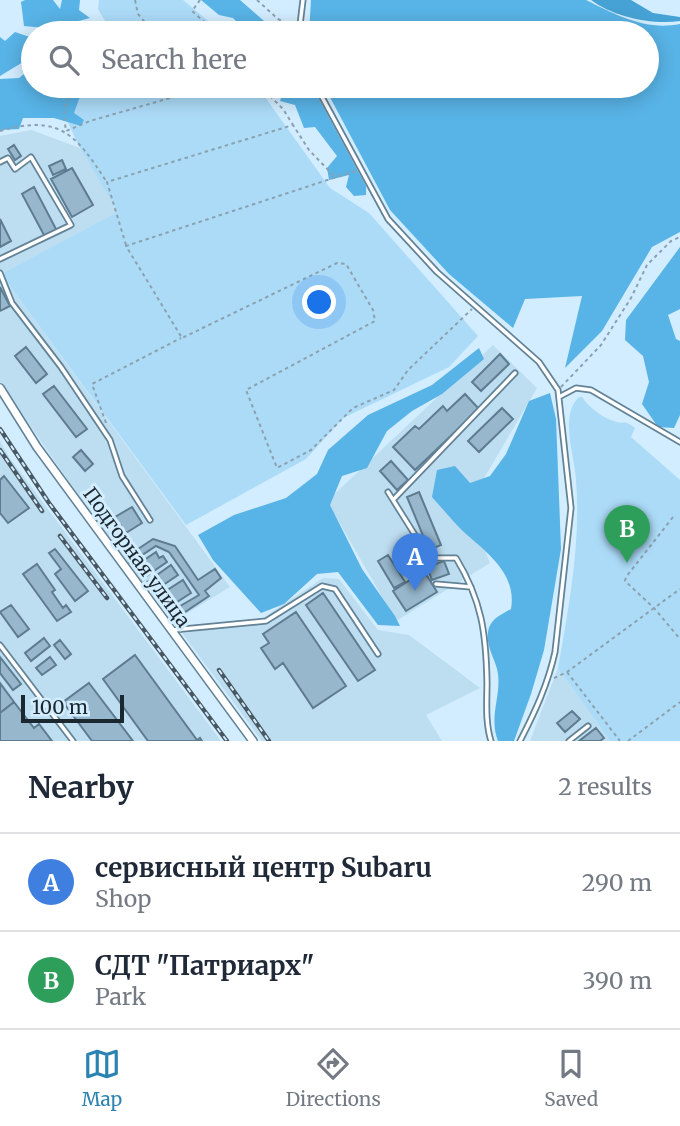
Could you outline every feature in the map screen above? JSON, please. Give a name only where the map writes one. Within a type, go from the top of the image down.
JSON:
[{"type":"street","name":"Подгорная улица","points":[[0,388],[37,446],[253,741]]},
{"type":"lane","points":[[300,21],[303,0]]},
{"type":"lane","points":[[323,98],[388,219],[437,272],[538,362],[558,390],[571,495],[571,526],[555,652],[547,682],[520,741]]},
{"type":"lane","points":[[0,162],[8,158],[15,169],[32,157],[71,225],[0,259]]},
{"type":"lane","points":[[0,273],[12,303],[110,440],[122,475],[150,520]]},
{"type":"lane","points":[[393,500],[514,373]]},
{"type":"lane","points":[[559,397],[576,388],[591,390],[680,442]]},
{"type":"lane","points":[[388,492],[419,543],[433,558],[456,558],[471,587],[483,620],[491,741]]},
{"type":"lane","points":[[436,584],[471,587]]},
{"type":"lane","points":[[171,630],[266,621],[323,586],[335,589],[378,654]]},
{"type":"lane","points":[[0,645],[73,741]]},
{"type":"lane","points":[[569,741],[588,726]]},
{"type":"path","points":[[135,0],[138,14],[144,21]]},
{"type":"path","points":[[200,0],[192,11],[203,21]]},
{"type":"path","points":[[257,0],[282,21]]},
{"type":"path","points":[[66,98],[63,112],[66,131]]},
{"type":"path","points":[[66,131],[90,121],[168,98]]},
{"type":"path","points":[[272,98],[283,109],[309,150],[336,177]]},
{"type":"path","points":[[0,131],[25,123],[66,131],[86,148],[107,182],[126,246],[182,338]]},
{"type":"path","points":[[107,182],[293,125]]},
{"type":"path","points":[[126,246],[361,169]]},
{"type":"path","points":[[558,390],[601,345],[631,298],[647,265],[671,241],[680,237]]},
{"type":"path","points":[[79,395],[92,384],[182,338],[337,263],[346,264],[373,310],[375,321],[246,390],[277,468],[311,450],[353,408],[394,390],[408,370],[475,306]]},
{"type":"path","points":[[92,384],[110,440]]},
{"type":"path","points":[[673,517],[626,576],[625,581],[654,608],[680,639]]},
{"type":"path","points":[[547,682],[567,672],[680,589]]},
{"type":"path","points":[[567,672],[620,741]]},
{"type":"path","points":[[628,741],[680,702]]},
{"type":"shaded area","points":[[53,0],[60,9],[62,0],[80,0],[79,10],[90,18],[79,21],[23,21],[21,2]]},
{"type":"shaded area","points":[[99,0],[183,0],[208,21],[105,21],[98,9]]},
{"type":"shaded area","points":[[201,0],[240,0],[264,21],[236,21],[219,15]]},
{"type":"shaded area","points":[[311,0],[586,0],[636,21],[310,21]]},
{"type":"shaded area","points":[[591,0],[631,0],[653,13],[680,17],[680,21],[659,22],[633,18]]},
{"type":"shaded area","points":[[680,24],[680,232],[652,247],[602,331],[565,368],[582,296],[525,299],[513,328],[449,274],[390,210],[330,98],[659,98],[659,25]]},
{"type":"shaded area","points":[[15,32],[21,34],[21,63],[0,76],[0,37],[5,41]]},
{"type":"shaded area","points":[[21,76],[21,98],[80,98],[74,113],[84,120],[81,126],[54,118],[23,118],[19,129],[0,130],[0,79]]},
{"type":"shaded area","points":[[76,98],[266,98],[330,188],[369,213],[478,336],[449,367],[343,418],[306,459],[186,525],[1,274],[118,212],[80,148],[61,108]]},
{"type":"shaded area","points":[[281,98],[318,98],[366,186],[366,195],[354,196],[346,187],[349,175],[329,180],[327,168],[337,156],[315,127],[304,128],[295,105],[280,101]]},
{"type":"shaded area","points":[[31,130],[80,148],[119,212],[1,274],[230,587],[168,625],[0,382],[0,136]]},
{"type":"shaded area","points":[[680,247],[680,309],[668,315],[676,339],[680,341],[680,415],[674,428],[658,427],[642,404],[649,382],[643,356],[625,340],[626,320]]},
{"type":"shaded area","points":[[493,345],[537,388],[467,507],[490,563],[396,621],[327,501]]},
{"type":"shaded area","points":[[479,348],[484,359],[442,394],[412,411],[387,431],[367,468],[342,476],[330,505],[362,569],[400,626],[378,625],[338,572],[317,574],[284,604],[261,613],[213,560],[198,535],[234,515],[286,498],[317,474],[328,450],[368,415],[432,385]]},
{"type":"shaded area","points":[[550,393],[556,419],[561,549],[544,650],[531,694],[514,741],[498,741],[494,723],[498,678],[489,647],[488,632],[500,615],[511,609],[510,586],[492,558],[432,497],[437,470],[455,466],[470,483],[490,476],[506,454],[529,401]]},
{"type":"shaded area","points":[[579,397],[605,417],[635,428],[631,437],[680,480],[680,741],[610,741],[558,668],[570,598],[577,527],[576,480],[569,425],[573,405]]},
{"type":"shaded area","points":[[0,441],[9,457],[221,741],[0,741]]},
{"type":"shaded area","points":[[323,578],[339,579],[378,630],[409,635],[480,688],[426,715],[442,741],[262,741],[182,633],[254,624]]},
{"type":"shaded area","points":[[558,668],[610,741],[530,741]]},
{"type":"building","points":[[14,145],[21,156],[15,160],[8,149]]},
{"type":"building","points":[[62,160],[66,169],[53,175],[49,166]]},
{"type":"building","points":[[72,168],[93,205],[72,217],[51,179]]},
{"type":"building","points":[[34,187],[57,231],[45,237],[22,194]]},
{"type":"building","points":[[0,219],[11,241],[0,247]]},
{"type":"building","points":[[0,287],[10,306],[0,311]]},
{"type":"building","points":[[26,347],[47,374],[36,383],[15,356]]},
{"type":"building","points":[[500,354],[509,364],[481,391],[472,382]]},
{"type":"building","points":[[54,386],[87,429],[76,437],[43,394]]},
{"type":"building","points":[[465,394],[479,409],[415,470],[393,447],[415,426],[419,429],[443,406],[447,411]]},
{"type":"building","points":[[502,408],[513,419],[479,452],[468,441]]},
{"type":"building","points":[[81,450],[93,464],[85,471],[73,457]]},
{"type":"building","points":[[391,461],[408,480],[397,490],[380,471]]},
{"type":"building","points":[[4,476],[29,508],[8,523],[0,513],[0,480]]},
{"type":"building","points":[[419,492],[441,545],[429,550],[407,497]]},
{"type":"building","points":[[132,507],[142,523],[126,533],[115,517]]},
{"type":"building","points":[[153,539],[175,546],[198,580],[215,569],[221,578],[205,591],[209,596],[179,616],[175,609],[199,595],[169,552],[156,546],[130,563],[126,557]]},
{"type":"building","points":[[55,549],[88,591],[75,601],[55,574],[61,569],[49,553]]},
{"type":"building","points":[[156,552],[159,558],[163,556],[167,562],[142,579],[134,567]]},
{"type":"building","points":[[388,555],[405,582],[394,588],[378,561]]},
{"type":"building","points":[[444,561],[449,574],[432,580],[427,567]]},
{"type":"building","points":[[37,564],[55,590],[52,592],[63,608],[66,605],[71,612],[57,621],[23,574]]},
{"type":"building","points":[[171,565],[178,575],[153,592],[146,583]]},
{"type":"building","points":[[424,571],[437,592],[406,611],[393,591]]},
{"type":"building","points":[[183,580],[191,593],[166,609],[158,596]]},
{"type":"building","points":[[323,593],[375,670],[358,681],[306,605]]},
{"type":"building","points":[[11,605],[29,629],[18,637],[0,612]]},
{"type":"building","points":[[296,612],[346,686],[313,708],[283,663],[275,669],[261,648],[269,643],[263,634]]},
{"type":"building","points":[[44,638],[50,646],[31,661],[25,653]]},
{"type":"building","points":[[60,640],[71,654],[65,659],[54,645]]},
{"type":"building","points":[[135,655],[197,740],[200,738],[202,741],[148,741],[103,679]]},
{"type":"building","points":[[0,657],[21,684],[13,690],[0,673]]},
{"type":"building","points":[[50,657],[56,665],[42,675],[36,668]]},
{"type":"building","points":[[0,683],[14,702],[0,713]]},
{"type":"building","points":[[89,683],[133,741],[92,741],[63,702]]},
{"type":"building","points":[[14,702],[34,728],[39,724],[52,741],[0,741],[0,713]]},
{"type":"building","points":[[572,711],[580,719],[565,732],[557,723]]},
{"type":"building","points":[[596,728],[604,738],[600,741],[579,741]]},
{"type":"railway","points":[[0,429],[49,503],[227,741]]},
{"type":"railway","points":[[0,450],[42,511]]},
{"type":"railway","points":[[60,536],[107,598]]},
{"type":"railway","points":[[219,670],[269,741]]},
{"type":"place","name":"СДТ \"Патриарх\"","points":[[627,563]]},
{"type":"place","name":"сервисный центр Subaru","points":[[415,591]]}]
